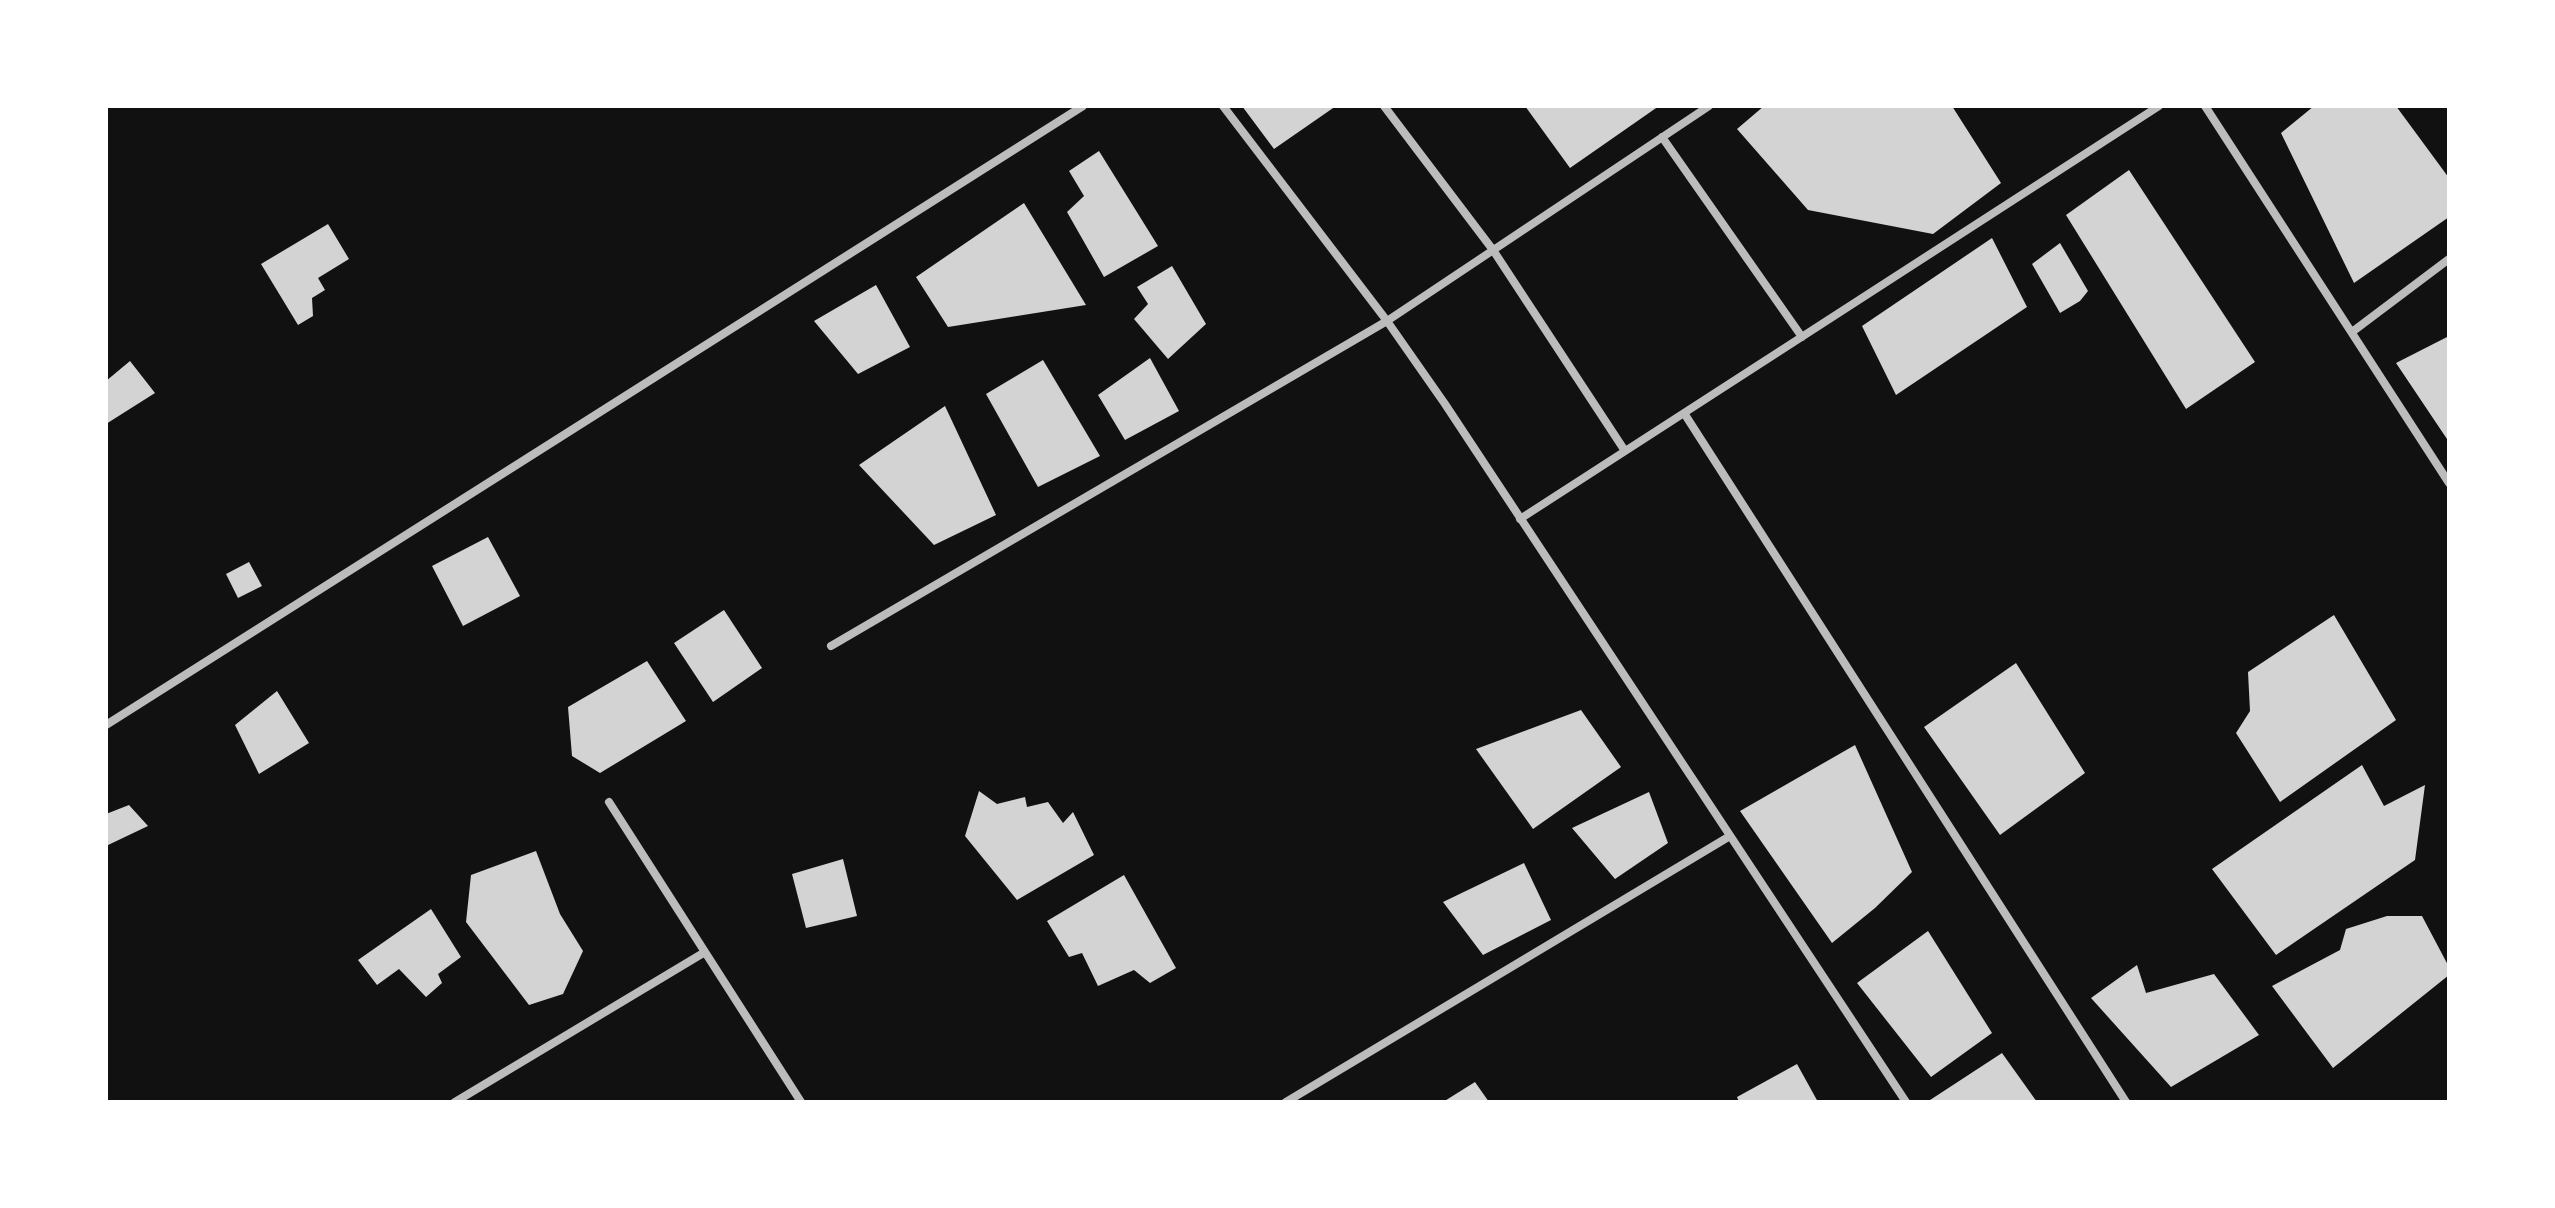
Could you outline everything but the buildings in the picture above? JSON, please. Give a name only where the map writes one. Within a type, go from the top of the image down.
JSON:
[{"type":"street","points":[[106,725],[1083,106]]},
{"type":"street","points":[[1223,106],[1387,321],[1445,404],[1906,1102]]},
{"type":"street","points":[[1384,106],[1493,250],[1625,451]]},
{"type":"street","points":[[831,646],[1387,321],[1709,106]]},
{"type":"street","points":[[1520,519],[2159,106]]},
{"type":"street","points":[[2205,106],[2449,483]]},
{"type":"street","points":[[1662,137],[1802,337]]},
{"type":"street","points":[[2352,332],[2449,259]]},
{"type":"street","points":[[1684,413],[2126,1102]]},
{"type":"street","points":[[609,802],[801,1102]]},
{"type":"street","points":[[1286,1102],[1730,836]]},
{"type":"street","points":[[455,1102],[705,952]]}]
